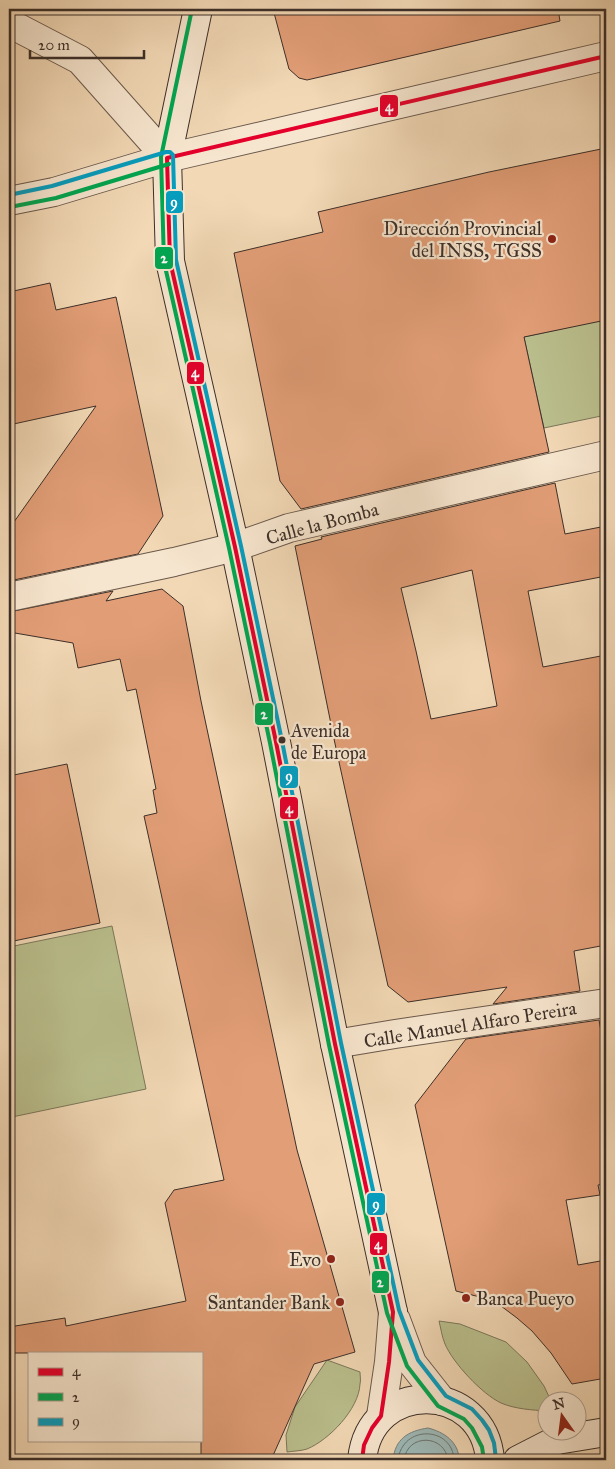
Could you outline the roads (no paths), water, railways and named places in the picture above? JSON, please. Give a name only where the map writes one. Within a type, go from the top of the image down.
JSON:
[{"type":"street","points":[[198,9],[167,158],[170,261],[235,547],[276,742],[335,1044],[393,1312],[412,1362],[442,1401]]},
{"type":"street","points":[[9,23],[80,60],[167,158]]},
{"type":"street","points":[[9,201],[54,192],[167,158],[606,56]]},
{"type":"street","name":"Calle la Bomba","points":[[9,598],[235,547],[290,528],[606,455]]},
{"type":"street","name":"Calle Manuel Alfaro Pereira","points":[[335,1044],[606,1003]]},
{"type":"street","points":[[381,1416],[389,1362],[393,1312]]},
{"type":"street","points":[[362,1460],[364,1445],[372,1428],[381,1416],[394,1407],[408,1401],[423,1399],[442,1401],[468,1414],[483,1433],[488,1445],[490,1460]]},
{"type":"street","points":[[518,1460],[557,1440],[606,1432]]},
{"type":"water","points":[[428,1428],[445,1435],[453,1443],[459,1460],[393,1460],[396,1447],[404,1437],[414,1431]]},
{"type":"place","name":"Dirección Provincial del INSS, TGSS","points":[[552,239]]},
{"type":"place","name":"Avenida de Europa","points":[[282,740]]},
{"type":"place","name":"Evo","points":[[331,1259]]},
{"type":"place","name":"Banca Pueyo","points":[[466,1298]]},
{"type":"place","name":"Santander Bank","points":[[340,1302]]}]
